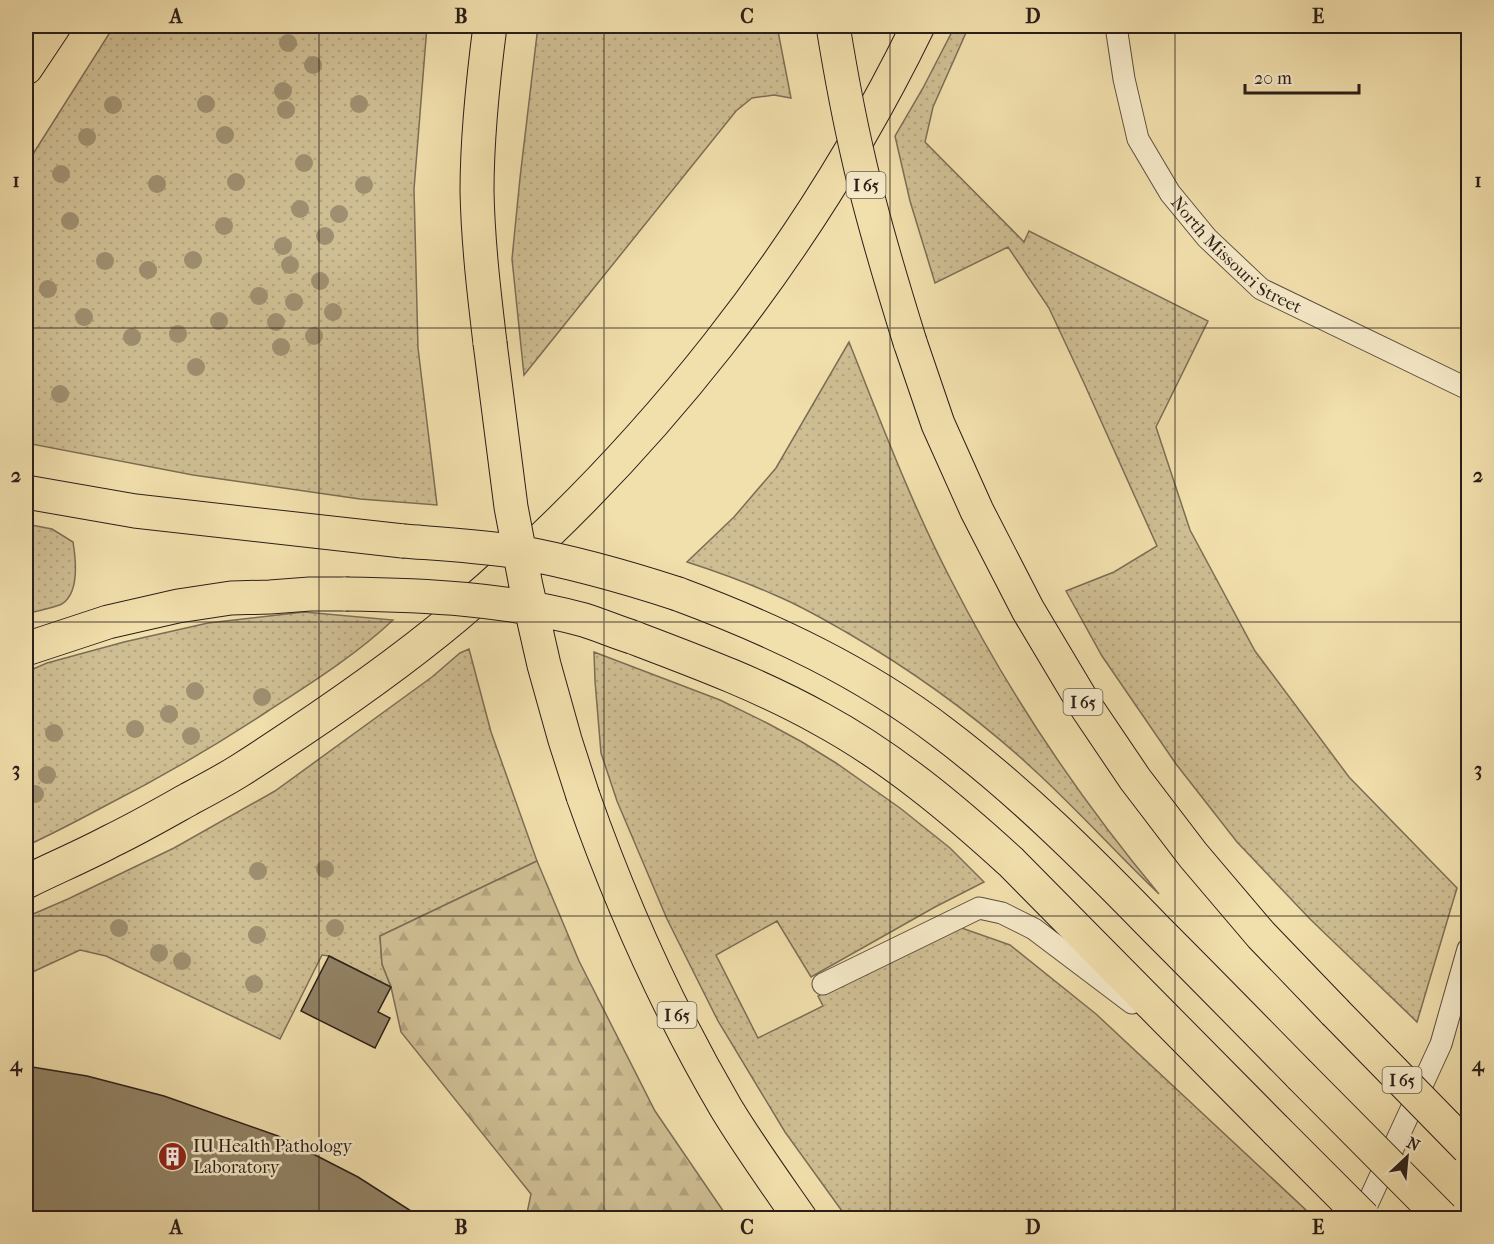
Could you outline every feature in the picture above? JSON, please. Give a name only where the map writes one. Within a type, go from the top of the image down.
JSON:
[{"type":"highway","points":[[26,68],[54,26]]},
{"type":"highway","name":"I 65","points":[[490,26],[480,124],[477,191],[481,269],[511,507],[547,676],[565,740],[605,858],[655,972],[727,1108],[800,1218]]},
{"type":"highway","name":"I 65","points":[[833,26],[858,157],[884,257],[910,342],[938,424],[977,512],[1028,609],[1083,702],[1135,779],[1193,855],[1261,934],[1468,1148]]},
{"type":"highway","points":[[26,882],[164,814],[237,773],[289,739],[362,689],[433,635],[547,535],[652,424],[709,357],[748,306],[847,157],[918,26]]},
{"type":"highway","points":[[26,492],[135,512],[518,552],[596,569],[678,594],[751,623],[822,657],[903,705],[942,732],[1058,830],[1442,1218]]},
{"type":"highway","points":[[26,649],[108,622],[178,606],[231,598],[310,594],[409,595],[496,603],[585,621],[710,666],[787,701],[844,732],[902,771],[976,830],[1011,862],[1362,1218]]},
{"type":"lane","name":"North Missouri Street","points":[[1116,26],[1124,79],[1138,139],[1170,193],[1207,238],[1261,289],[1468,389]]},
{"type":"lane","points":[[823,984],[979,908],[1002,913],[1034,929],[1209,1062]]},
{"type":"lane","points":[[1362,1218],[1441,1044],[1468,949]]},
{"type":"green space","points":[[114,26],[427,26],[414,189],[418,348],[437,505],[360,499],[193,475],[26,443],[26,165]]},
{"type":"green space","points":[[538,26],[777,26],[791,98],[774,95],[752,98],[736,111],[524,375],[512,259]]},
{"type":"green space","points":[[955,26],[969,26],[933,107],[925,142],[1024,242],[1029,231],[1208,321],[1156,427],[1190,530],[1255,651],[1349,777],[1457,888],[1417,1022],[1310,919],[1237,842],[1176,764],[1102,656],[1066,591],[1114,572],[1157,546],[1049,308],[1008,247],[935,283],[910,201],[895,136]]},
{"type":"green space","points":[[849,342],[923,522],[951,580],[996,663],[1073,782],[1129,858],[1159,894],[1011,749],[920,679],[846,632],[795,604],[744,582],[687,562],[734,517],[776,468]]},
{"type":"green space","points":[[26,524],[52,529],[73,542],[76,566],[74,584],[68,599],[62,604],[26,614]]},
{"type":"green space","points":[[304,612],[393,620],[333,668],[228,737],[145,785],[26,846],[26,672],[47,663],[124,642],[208,623]]},
{"type":"green space","points":[[469,649],[491,732],[537,861],[380,936],[382,964],[391,987],[329,956],[322,955],[280,1039],[106,956],[80,950],[26,975],[26,917],[174,848],[275,791],[432,677],[460,653]]},
{"type":"green space","points":[[594,652],[720,700],[802,742],[900,808],[950,848],[984,882],[811,977],[777,921],[716,955],[758,1038],[823,1006],[818,996],[959,927],[1010,945],[1096,1014],[1306,1210],[1311,1218],[847,1218],[785,1132],[718,1021],[667,919],[617,801],[601,753]]},
{"type":"green space","points":[[537,861],[579,961],[655,1111],[728,1218],[526,1218],[531,1194],[401,1032],[391,987],[382,964],[380,936]]},
{"type":"building","points":[[329,956],[391,987],[378,1012],[390,1018],[375,1048],[301,1011]]},
{"type":"building","name":"IU Health Pathology Laboratory","points":[[26,1066],[87,1076],[164,1096],[278,1136],[358,1177],[422,1218],[26,1218]]},
{"type":"place","name":"IU Health Pathology Laboratory","points":[[172,1156]]}]
